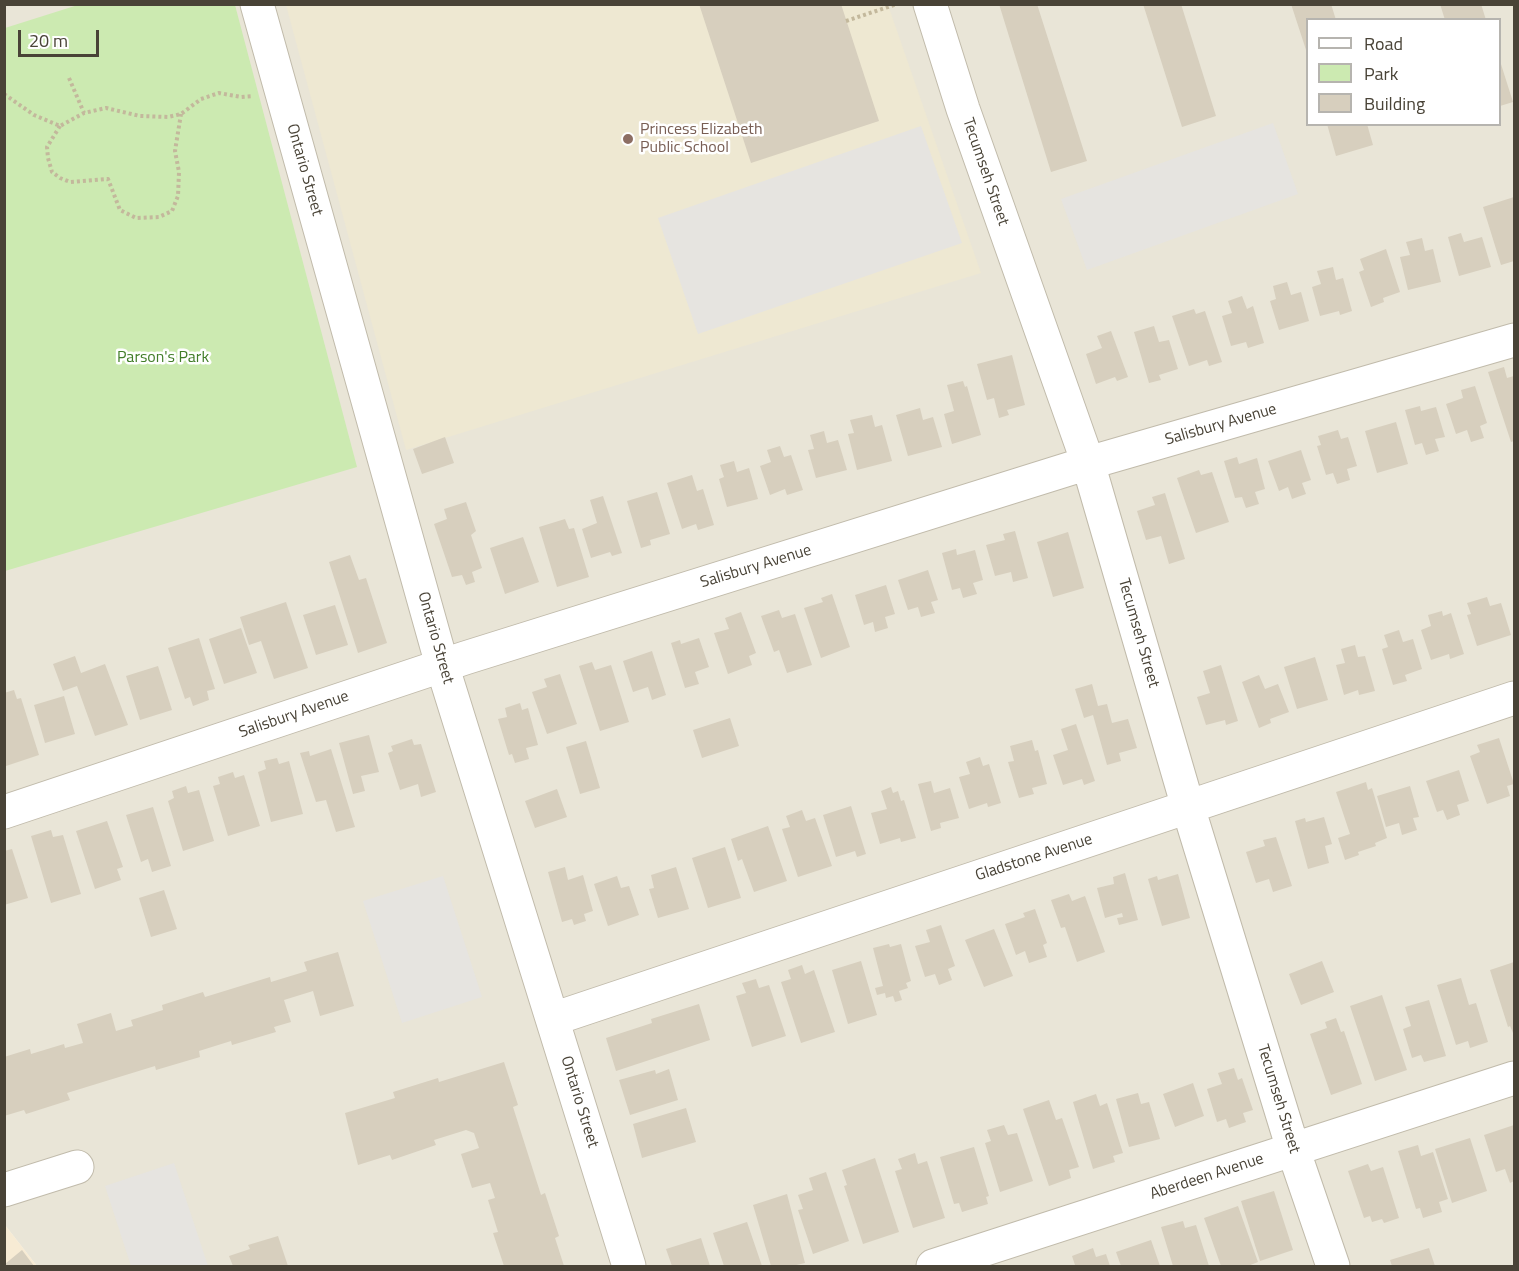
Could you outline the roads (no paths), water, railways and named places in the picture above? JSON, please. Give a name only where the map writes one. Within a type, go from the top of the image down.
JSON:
[{"type":"street","name":"Ontario Street","points":[[257,4],[442,665],[629,1266]]},
{"type":"street","name":"Tecumseh Street","points":[[930,4],[963,109],[1088,463],[1188,807],[1293,1149],[1333,1266]]},
{"type":"street","name":"Salisbury Avenue","points":[[4,812],[442,665],[1088,463],[1515,340]]},
{"type":"street","name":"Gladstone Avenue","points":[[553,1019],[1515,698]]},
{"type":"street","name":"Aberdeen Avenue","points":[[933,1266],[1515,1078]]},
{"type":"street","points":[[4,1190],[77,1167]]},
{"type":"place","name":"Princess Elizabeth Public School","points":[[628,139]]},
{"type":"park label","name":"Parson's Park","points":[[163,358]]}]
